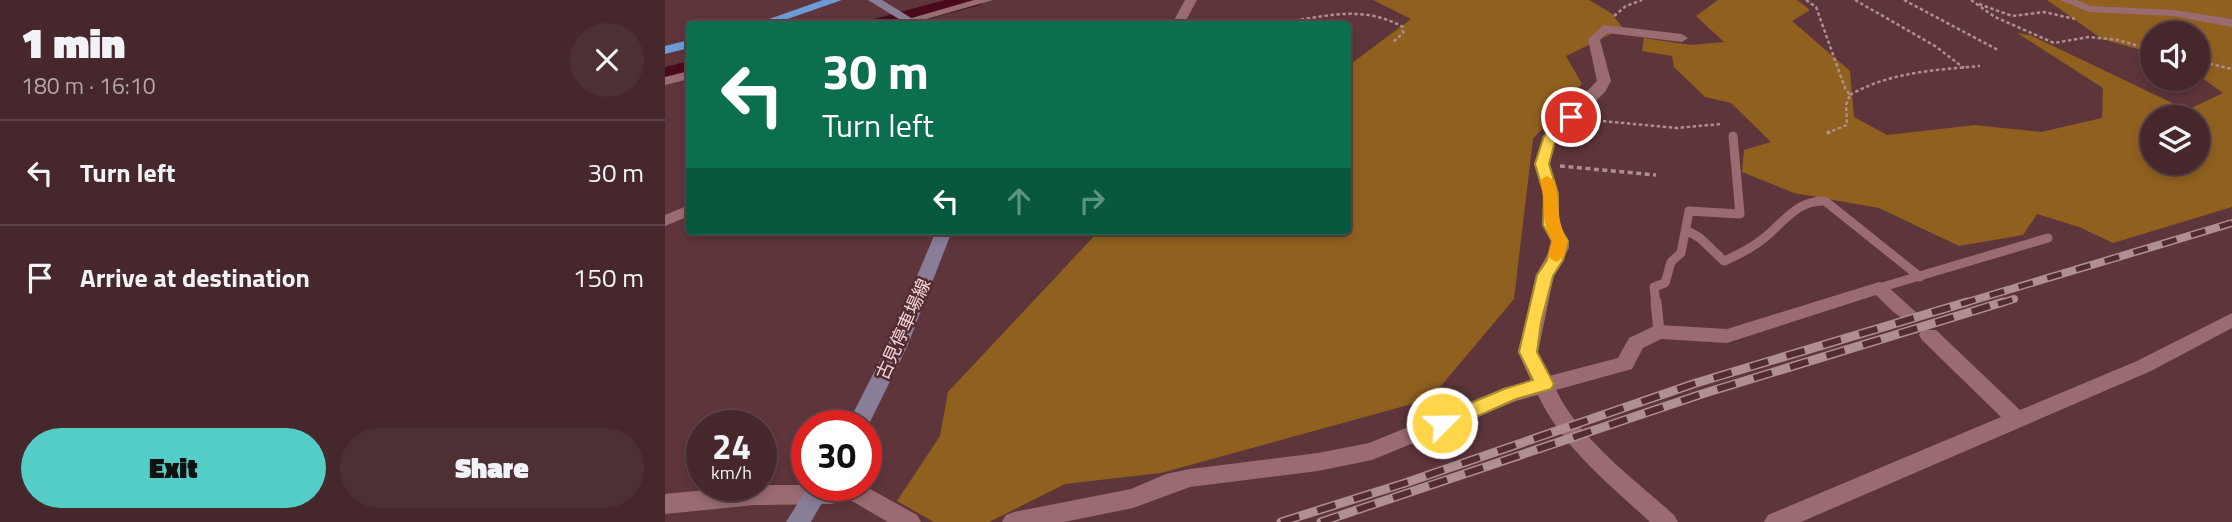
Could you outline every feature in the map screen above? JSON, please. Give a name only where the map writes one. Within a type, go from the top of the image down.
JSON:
[{"type":"highway","points":[[770,21],[836,0]]},
{"type":"highway","points":[[665,50],[686,45]]},
{"type":"main road","points":[[874,0],[906,21]]},
{"type":"main road","name":"古見停車場線","points":[[866,410],[897,347],[942,235]]},
{"type":"main road","points":[[798,522],[811,501]]},
{"type":"street","points":[[906,21],[987,0]]},
{"type":"street","points":[[1180,21],[1191,0]]},
{"type":"street","points":[[2066,0],[2089,9],[2174,13],[2232,23]]},
{"type":"street","points":[[1666,522],[1586,449],[1558,416],[1528,352],[1532,322],[1545,275],[1555,260],[1560,241],[1551,225],[1551,194],[1542,164],[1548,139],[1600,89],[1604,81],[1594,39],[1604,29],[1682,38]]},
{"type":"street","points":[[665,81],[686,76]]},
{"type":"street","points":[[665,220],[686,211]]},
{"type":"street","points":[[1014,522],[1133,498],[1166,484],[1190,478],[1318,462],[1372,451],[1511,394],[1625,364],[1636,343],[1659,332],[1727,336],[1879,288],[1910,315]]},
{"type":"street","points":[[1776,522],[2144,366],[2232,320]]},
{"type":"street","points":[[1929,335],[2017,420]]},
{"type":"street","points":[[665,504],[791,492]]},
{"type":"street","points":[[872,501],[909,522]]},
{"type":"lane","points":[[1659,332],[1654,287],[1665,283],[1671,262],[1681,253],[1689,211],[1740,214],[1733,136]]},
{"type":"lane","points":[[1686,230],[1700,238],[1724,261],[1754,245],[1795,208],[1819,200],[1825,201],[1920,277]]},
{"type":"lane","points":[[1879,288],[2048,238]]},
{"type":"path","points":[[1604,29],[1619,10],[1641,0]]},
{"type":"path","points":[[1806,0],[1816,7],[1845,88],[1850,95]]},
{"type":"path","points":[[1855,0],[1935,46],[1964,68]]},
{"type":"path","points":[[1904,0],[1998,50]]},
{"type":"path","points":[[1971,0],[1995,17],[2053,43],[2089,37],[2119,40],[2140,46]]},
{"type":"path","points":[[1977,4],[2012,16],[2044,12],[2075,19]]},
{"type":"path","points":[[1306,21],[1323,15],[1356,10],[1403,27],[1403,33],[1392,43]]},
{"type":"path","points":[[2210,64],[2232,69]]},
{"type":"path","points":[[1827,133],[1847,125],[1846,105],[1850,95],[1858,90],[1887,80],[1980,66]]},
{"type":"path","points":[[1571,117],[1677,128],[1721,124]]},
{"type":"path","points":[[1542,164],[1656,175]]},
{"type":"shaded area","points":[[1373,0],[1589,0],[1611,13],[1623,28],[1566,56],[1582,84],[1533,139],[1514,299],[1430,399],[1161,473],[1065,484],[989,522],[934,522],[897,501],[940,436],[948,392],[1095,235],[1351,235],[1351,64],[1411,19]]},
{"type":"shaded area","points":[[1718,0],[1797,0],[1810,10],[1792,21],[1850,71],[1854,117],[1887,135],[1975,125],[2041,132],[2102,118],[2103,88],[2017,33],[2030,35],[2140,88],[2140,91],[2147,91],[2177,105],[2140,105],[2140,175],[2210,175],[2210,105],[2198,105],[2223,93],[2210,84],[2210,21],[2140,21],[2140,50],[2102,39],[2047,0],[2232,0],[2232,207],[2113,243],[2079,227],[2037,214],[2023,235],[1959,246],[1879,208],[1794,193],[1742,172],[1744,150],[1771,142],[1731,103],[1705,97],[1674,67],[1672,56],[1642,51],[1644,38],[1690,45],[1724,42],[1696,16]]},
{"type":"waterway","points":[[894,21],[972,0]]},
{"type":"waterway","points":[[665,75],[686,70]]},
{"type":"railway","points":[[1961,304],[2232,223]]},
{"type":"railway","points":[[1998,304],[2014,299]]},
{"type":"railway","points":[[1281,522],[1405,483],[1696,383],[1967,302]]},
{"type":"railway","points":[[1321,522],[1705,393],[2003,302]]},
{"type":"slow traffic","points":[[1547,180],[1551,194],[1551,225],[1560,241],[1556,257]]},
{"type":"route","points":[[1442,423],[1511,394],[1545,384],[1528,352],[1532,322],[1545,275],[1555,260],[1560,241],[1551,225],[1551,194],[1542,164],[1548,139],[1571,117]]}]
